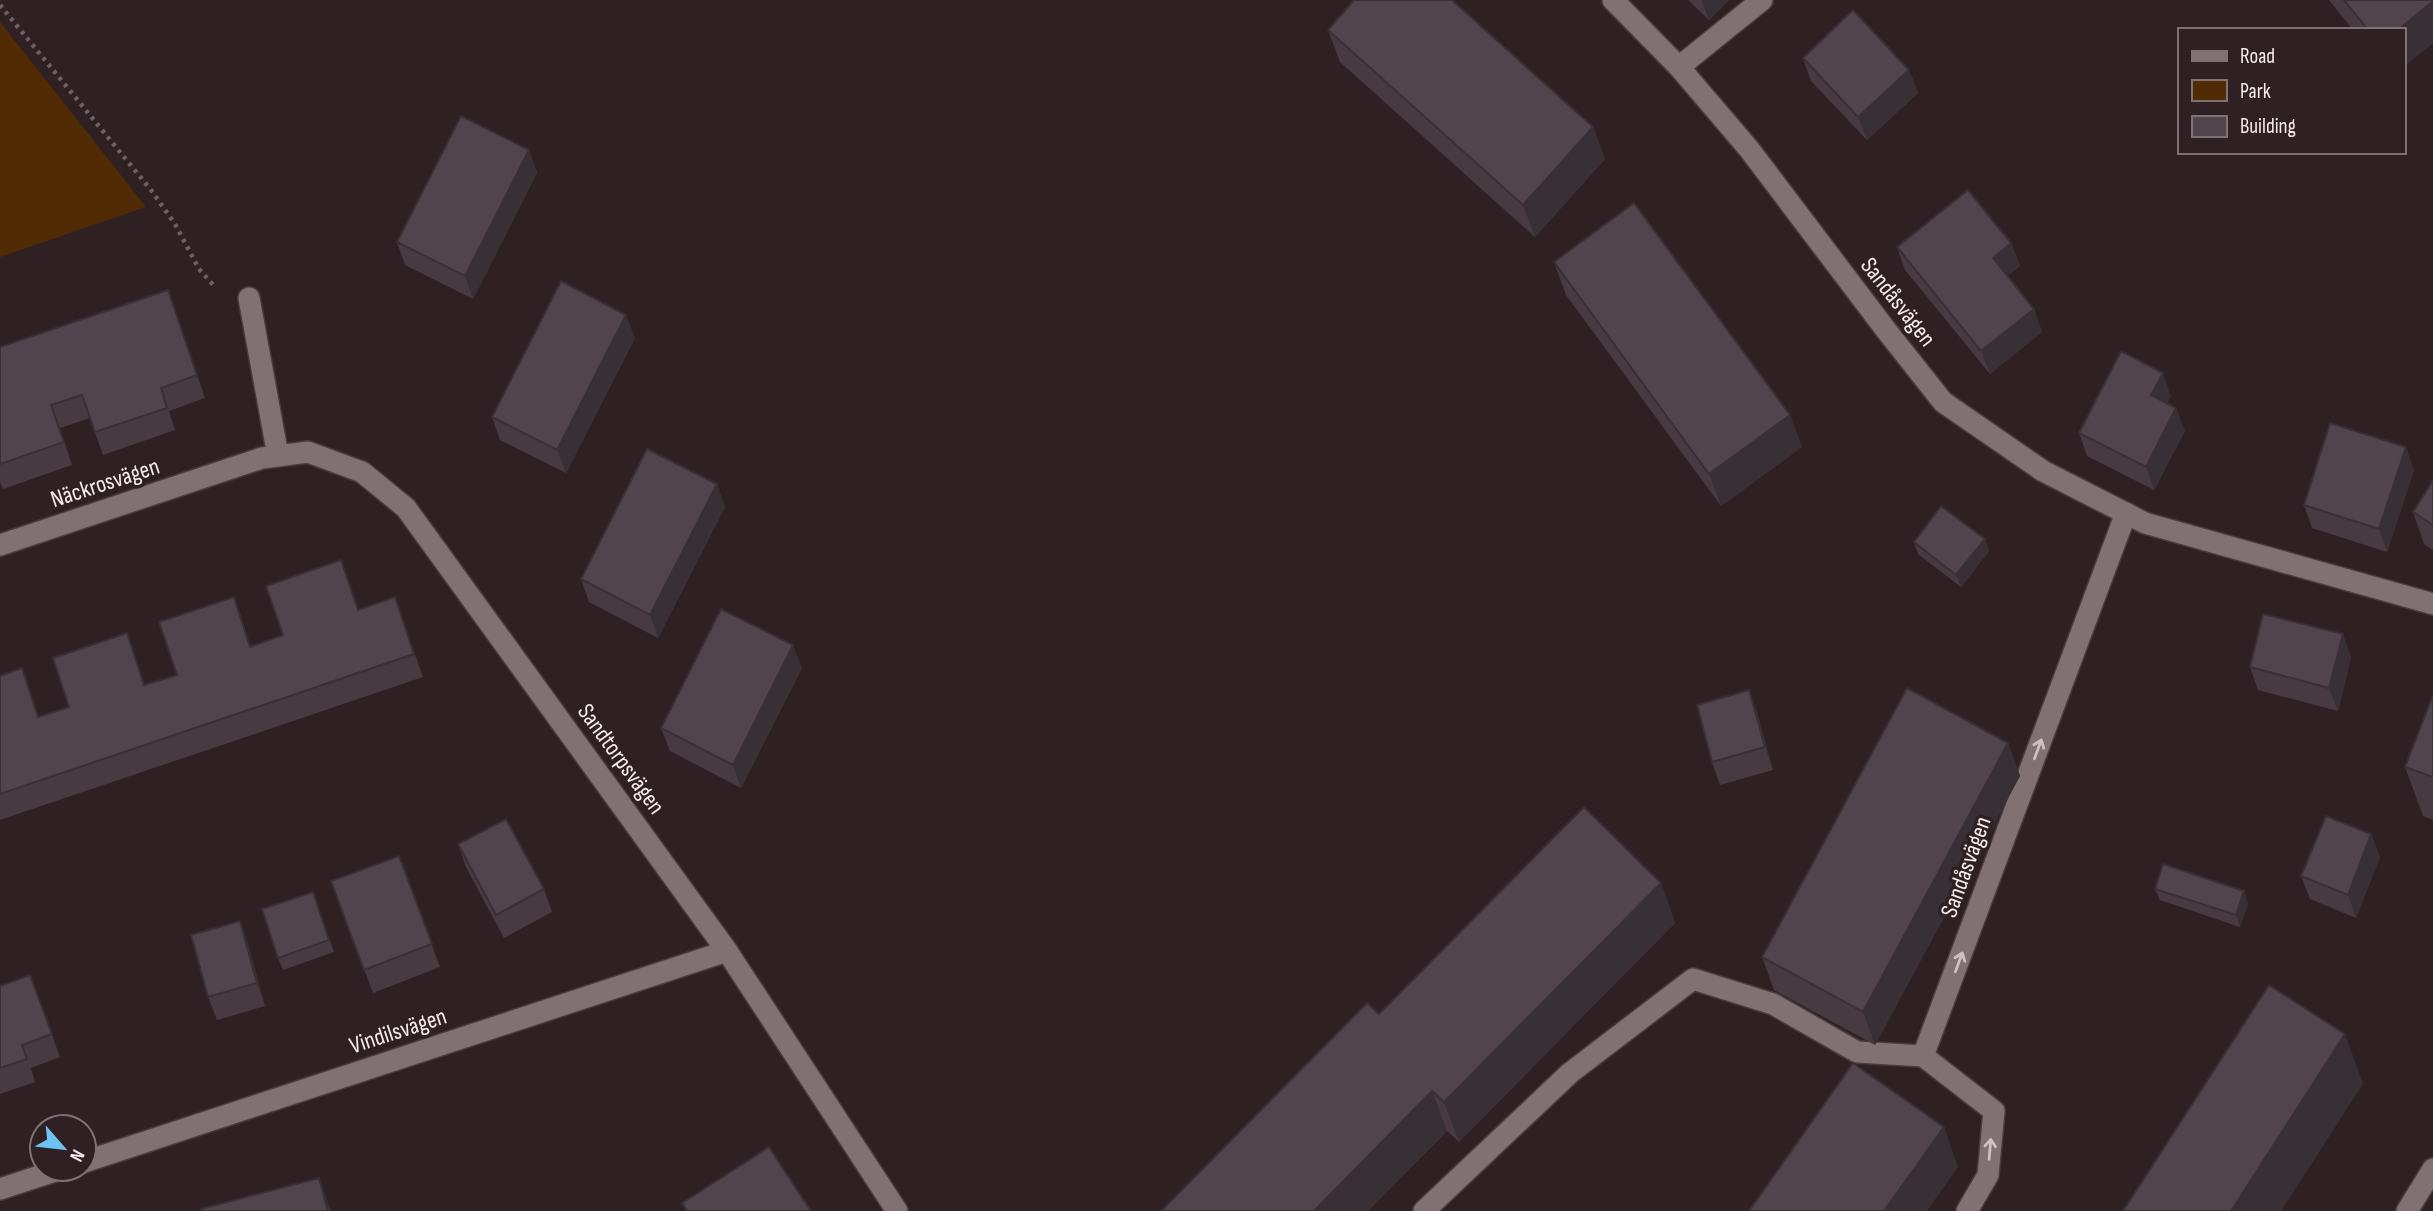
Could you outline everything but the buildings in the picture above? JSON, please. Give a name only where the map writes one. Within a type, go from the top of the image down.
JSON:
[{"type":"street","name":"Sandåsvägen","points":[[1613,0],[1679,67],[1749,149],[1943,402],[2042,471],[2145,523],[2433,604]]},
{"type":"street","points":[[1679,67],[1762,0]]},
{"type":"street","points":[[249,298],[278,456]]},
{"type":"street","name":"Sandtorpsvägen","points":[[226,470],[262,458],[308,452],[362,472],[407,508],[727,951],[897,1211]]},
{"type":"street","name":"Näckrosvägen","points":[[0,545],[226,470]]},
{"type":"street","name":"Sandåsvägen","points":[[1923,1056],[2126,513]]},
{"type":"street","name":"Vindilsvägen","points":[[98,1157],[727,951]]},
{"type":"street","points":[[1424,1211],[1570,1073],[1693,979],[1773,1004],[1857,1052],[1923,1056],[1994,1111],[1988,1175],[1967,1211]]},
{"type":"street","points":[[2407,1211],[2433,1169]]},
{"type":"street","points":[[0,1189],[28,1180]]},
{"type":"path","points":[[0,5],[151,190],[175,224],[211,285],[249,298]]},
{"type":"green space","points":[[0,22],[146,207],[0,257]]}]
